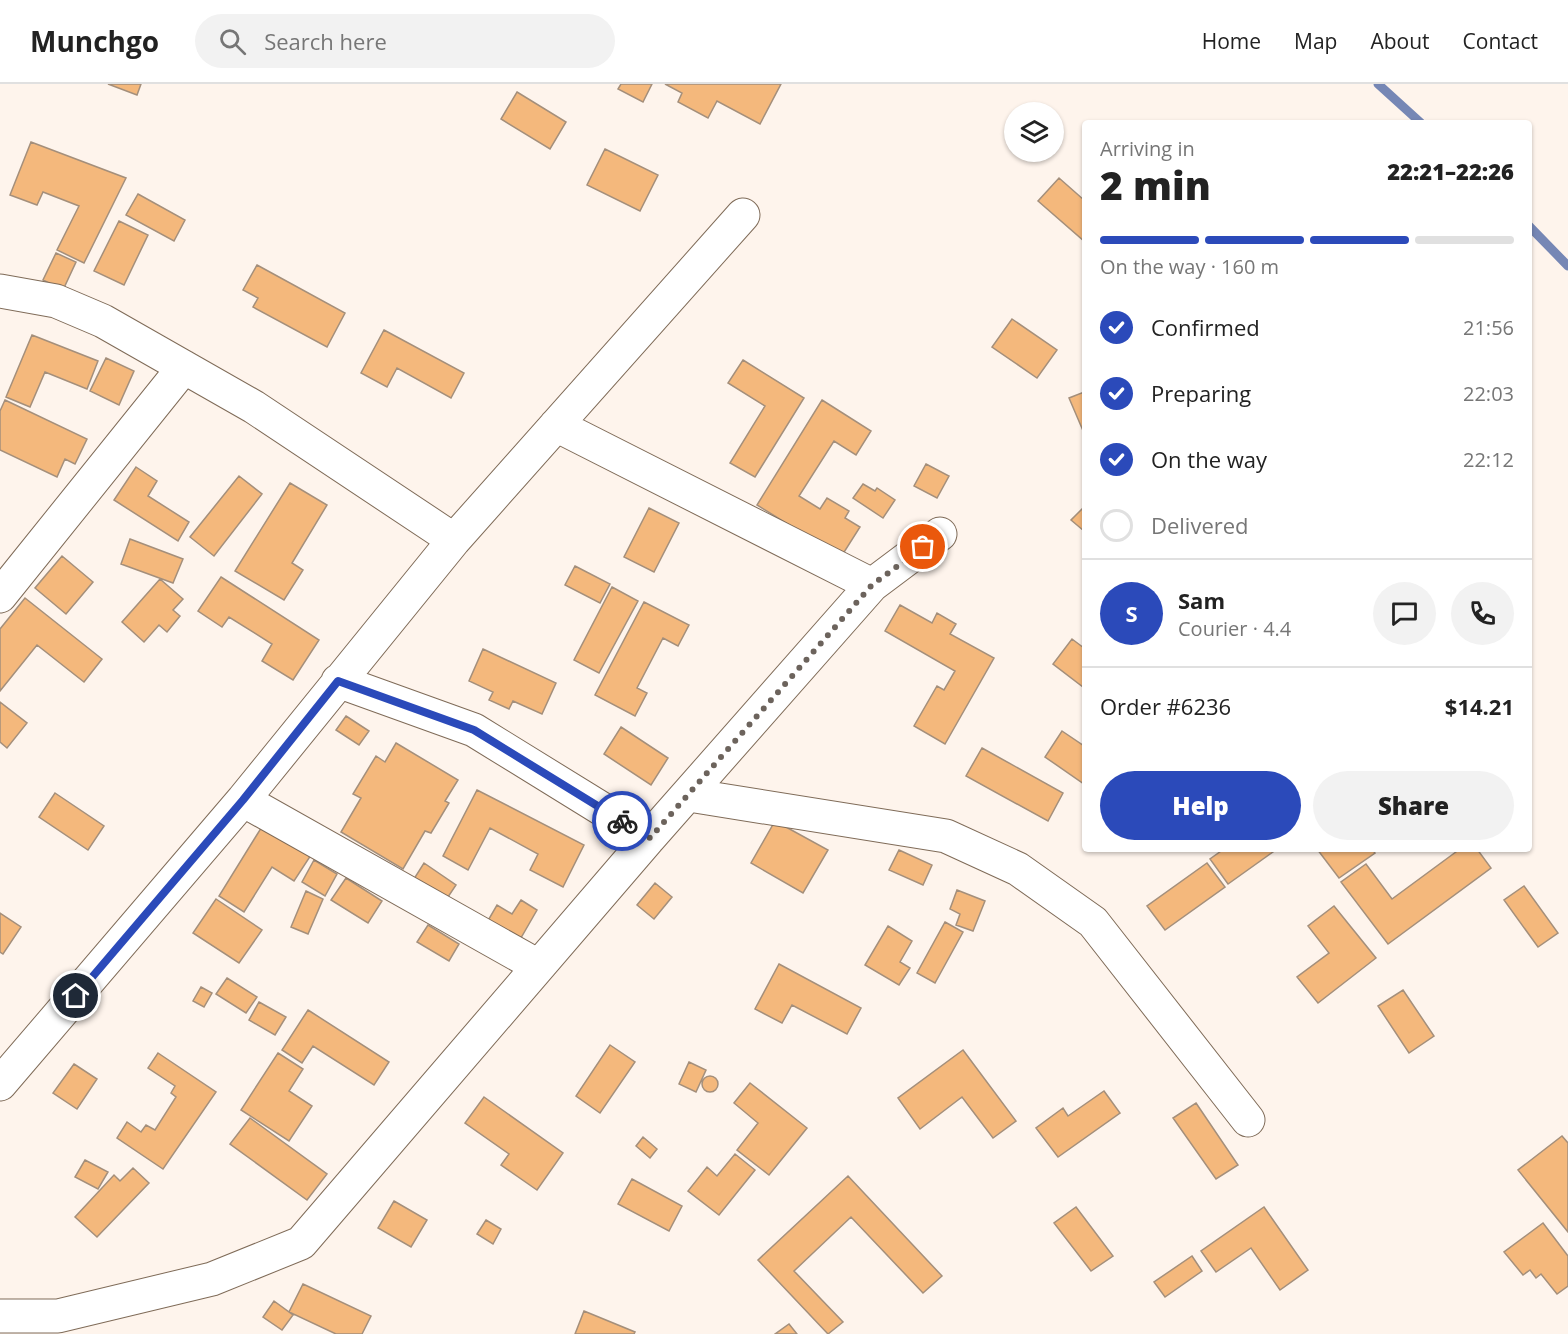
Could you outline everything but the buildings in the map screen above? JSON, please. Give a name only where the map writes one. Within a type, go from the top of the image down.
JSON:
[{"type":"street","points":[[0,1084],[243,800],[454,540],[743,215]]},
{"type":"street","points":[[0,291],[56,301],[103,321],[254,407],[454,540]]},
{"type":"street","points":[[0,596],[184,367]]},
{"type":"street","points":[[555,425],[872,585]]},
{"type":"street","points":[[0,1316],[58,1316],[212,1279],[301,1243],[538,966],[872,585],[940,534]]},
{"type":"street","points":[[338,681],[474,730],[650,838]]},
{"type":"street","points":[[689,795],[946,836],[1018,869],[1093,922],[1248,1120]]},
{"type":"street","points":[[243,800],[538,966]]},
{"type":"waterway","points":[[1378,84],[1418,120]]},
{"type":"waterway","points":[[1532,229],[1568,266]]},
{"type":"way so far","points":[[622,821],[650,838],[872,585],[923,547]]},
{"type":"route","points":[[76,996],[243,800],[338,681],[474,730],[622,821]]}]
